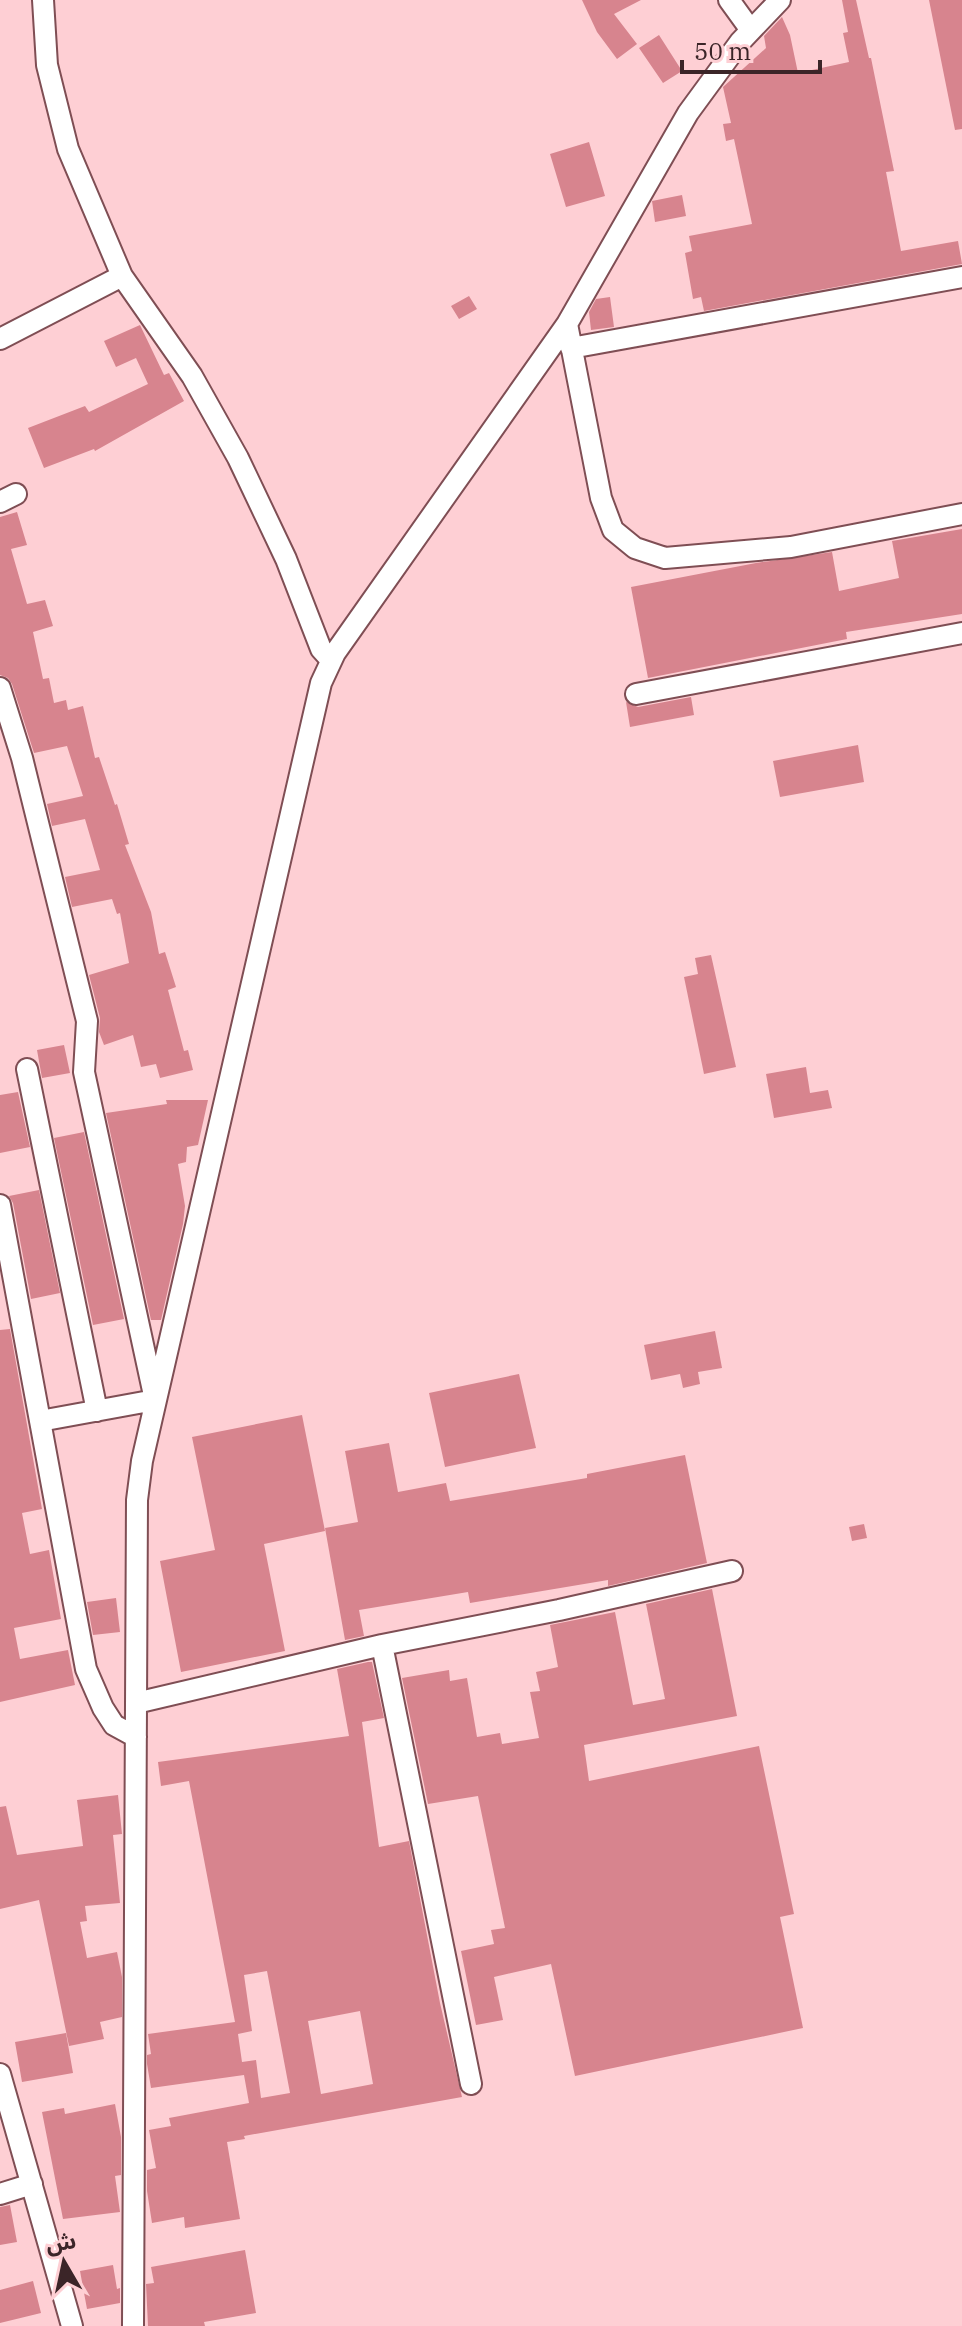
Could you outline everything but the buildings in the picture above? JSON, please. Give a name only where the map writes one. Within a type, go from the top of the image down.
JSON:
[{"type":"street","points":[[43,0],[47,65],[68,149],[122,276],[192,376],[238,458],[286,559],[321,649],[331,660]]},
{"type":"street","points":[[729,0],[750,29]]},
{"type":"street","points":[[133,2326],[137,1500],[155,1400],[317,699],[331,660],[567,324],[675,134],[750,29],[780,0]]},
{"type":"street","points":[[0,339],[122,276]]},
{"type":"street","points":[[571,348],[962,277]]},
{"type":"street","points":[[567,324],[601,498],[613,530],[635,548],[665,558],[791,547],[962,514]]},
{"type":"street","points":[[636,694],[962,633]]},
{"type":"street","points":[[0,688],[22,758],[87,1021],[84,1072],[155,1400]]},
{"type":"street","points":[[27,1069],[97,1411]]},
{"type":"street","points":[[0,1205],[86,1669],[114,1725],[136,1737]]},
{"type":"street","points":[[40,1421],[155,1400]]},
{"type":"street","points":[[136,1703],[382,1645],[732,1571]]},
{"type":"street","points":[[382,1645],[471,2084]]},
{"type":"street","points":[[0,2074],[72,2326]]},
{"type":"street","points":[[0,2194],[32,2184]]}]
